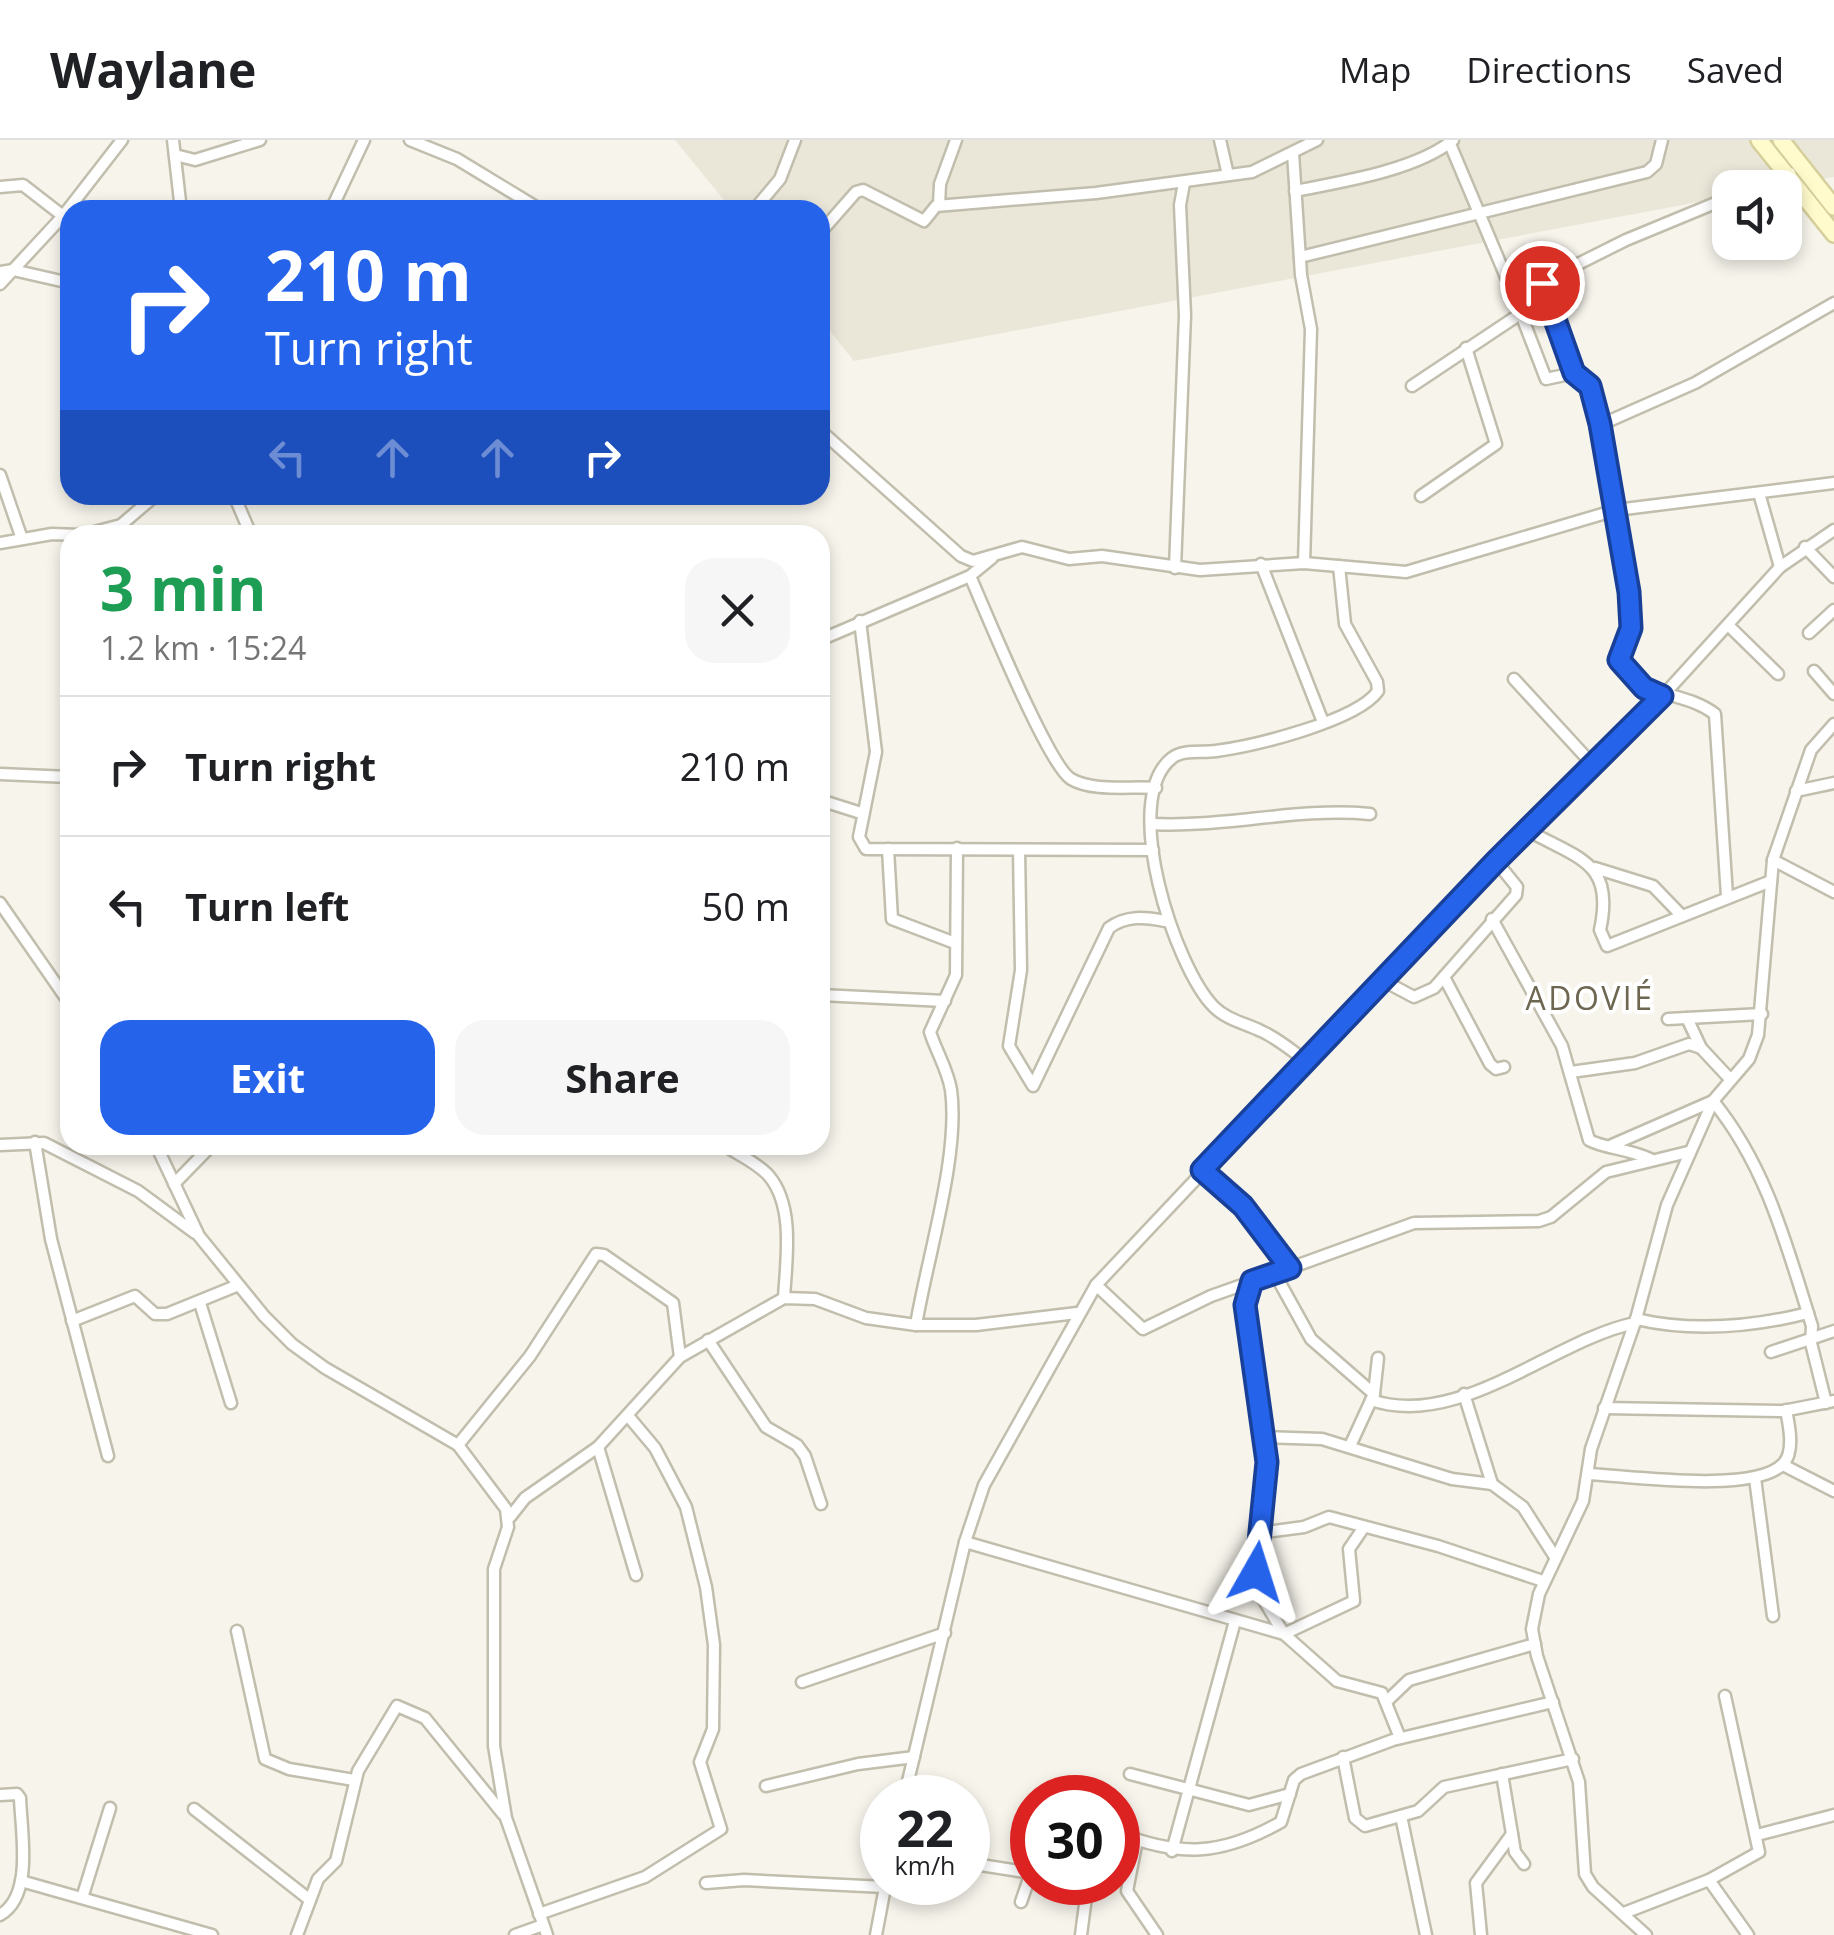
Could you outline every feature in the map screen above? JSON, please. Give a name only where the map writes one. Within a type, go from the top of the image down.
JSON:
[{"type":"street","points":[[75,200],[122,140]]},
{"type":"street","points":[[173,140],[181,200]]},
{"type":"street","points":[[176,155],[195,160],[260,140]]},
{"type":"street","points":[[336,200],[364,140]]},
{"type":"street","points":[[410,140],[457,160],[524,200]]},
{"type":"street","points":[[762,200],[780,179],[795,140]]},
{"type":"street","points":[[939,205],[940,184],[956,140]]},
{"type":"street","points":[[1220,140],[1228,174]]},
{"type":"street","points":[[830,222],[856,192],[863,190],[922,222],[939,205],[1184,183],[1268,167],[1317,140]]},
{"type":"street","points":[[1300,257],[1647,172],[1656,164],[1662,140]]},
{"type":"street","points":[[1759,140],[1786,170]]},
{"type":"street","points":[[1295,191],[1353,179],[1451,142],[1546,379],[1574,373]]},
{"type":"street","points":[[1788,142],[1834,207]]},
{"type":"street","points":[[1293,152],[1300,257],[1311,329],[1304,563]]},
{"type":"street","points":[[1175,568],[1185,315],[1180,205],[1184,183]]},
{"type":"street","points":[[1817,183],[1834,187]]},
{"type":"street","points":[[0,187],[23,184],[60,214]]},
{"type":"street","points":[[1802,190],[1834,234]]},
{"type":"street","points":[[1514,296],[1626,240],[1712,204]]},
{"type":"street","points":[[0,284],[60,219]]},
{"type":"street","points":[[0,272],[13,270],[60,281]]},
{"type":"street","points":[[1542,283],[1574,373],[1590,386],[1600,424],[1631,628],[1619,660],[1644,688],[1705,707],[1715,714],[1727,896]]},
{"type":"street","points":[[1600,424],[1694,383],[1834,303]]},
{"type":"street","points":[[1412,386],[1520,314]]},
{"type":"street","points":[[1421,496],[1496,444],[1466,348]]},
{"type":"street","points":[[830,439],[961,556],[973,561],[1022,547],[1069,558],[1132,558],[1175,568],[1304,563],[1416,571],[1466,550],[1616,510],[1834,484]]},
{"type":"street","points":[[0,476],[22,540]]},
{"type":"street","points":[[1759,494],[1780,567]]},
{"type":"street","points":[[123,525],[145,505]]},
{"type":"street","points":[[910,1775],[965,1542],[984,1485],[1096,1284],[1496,861],[1662,696],[1780,567],[1834,530]]},
{"type":"street","points":[[0,543],[60,537]]},
{"type":"street","points":[[1805,547],[1834,577]]},
{"type":"street","points":[[830,635],[970,576],[992,557]]},
{"type":"street","points":[[1261,564],[1323,722]]},
{"type":"street","points":[[1306,1060],[1264,1032],[1216,1009],[1198,989],[1165,921],[1152,850],[1152,824],[1156,788],[1169,760],[1178,755],[1218,751],[1323,722],[1360,708],[1378,691],[1345,624],[1339,566]]},
{"type":"street","points":[[970,576],[1031,712],[1065,774],[1083,784],[1156,788]]},
{"type":"street","points":[[1809,634],[1834,610]]},
{"type":"street","points":[[860,621],[876,752],[862,814],[862,844],[866,849],[1152,850]]},
{"type":"street","points":[[1728,625],[1778,674]]},
{"type":"street","points":[[1814,671],[1834,694]]},
{"type":"street","points":[[1514,679],[1594,766]]},
{"type":"street","points":[[1644,1935],[1592,1887],[1585,1874],[1579,1782],[1532,1629],[1543,1581],[1584,1501],[1604,1408],[1635,1321],[1667,1205],[1714,1101],[1749,1059],[1762,1014],[1773,860],[1810,750],[1834,724]]},
{"type":"street","points":[[0,774],[60,777]]},
{"type":"street","points":[[1796,791],[1834,784]]},
{"type":"street","points":[[830,803],[862,814]]},
{"type":"street","points":[[1152,824],[1205,827],[1220,821],[1258,821],[1332,810],[1370,814]]},
{"type":"street","points":[[1527,830],[1595,868],[1653,886],[1682,916]]},
{"type":"street","points":[[916,1325],[946,1166],[951,1093],[930,1032],[956,975],[956,848]]},
{"type":"street","points":[[888,849],[892,919],[955,942]]},
{"type":"street","points":[[1019,850],[1021,970],[1010,1046],[1032,1086],[1110,928],[1118,921],[1144,917],[1165,921]]},
{"type":"street","points":[[1773,860],[1834,892]]},
{"type":"street","points":[[1384,980],[1414,997],[1428,994],[1444,977],[1516,896],[1517,887],[1496,861]]},
{"type":"street","points":[[1595,868],[1605,886],[1607,904],[1600,930],[1607,946],[1771,881]]},
{"type":"street","points":[[0,903],[60,990]]},
{"type":"street","points":[[1492,919],[1562,1046],[1589,1140],[1650,1159]]},
{"type":"street","points":[[1444,977],[1490,1064],[1496,1069],[1504,1068]]},
{"type":"street","points":[[830,995],[945,1001]]},
{"type":"street","points":[[1668,1018],[1762,1014]]},
{"type":"street","points":[[1687,1018],[1701,1048],[1730,1079]]},
{"type":"street","points":[[1571,1072],[1635,1062],[1689,1044],[1701,1048]]},
{"type":"street","points":[[1612,1145],[1714,1101]]},
{"type":"street","points":[[1604,1408],[1786,1410],[1830,1402],[1808,1313],[1767,1190],[1730,1120],[1714,1101]]},
{"type":"street","points":[[35,1142],[50,1239],[108,1456]]},
{"type":"street","points":[[0,1144],[35,1142],[60,1154]]},
{"type":"street","points":[[1096,1284],[1144,1329],[1252,1281],[1414,1223],[1539,1221],[1550,1217],[1606,1172],[1688,1152]]},
{"type":"street","points":[[63,1155],[138,1190],[200,1236]]},
{"type":"street","points":[[161,1155],[200,1236],[236,1286],[303,1352],[458,1445],[510,1517]]},
{"type":"street","points":[[174,1184],[202,1155]]},
{"type":"street","points":[[738,1155],[770,1177],[782,1203],[787,1240],[784,1298]]},
{"type":"street","points":[[1202,1170],[1243,1206],[1290,1268]]},
{"type":"street","points":[[458,1445],[530,1356],[596,1254],[604,1255],[673,1304],[680,1357]]},
{"type":"street","points":[[1276,1274],[1310,1339],[1372,1397],[1414,1406],[1464,1394],[1544,1364],[1609,1329],[1635,1321],[1664,1326],[1734,1326],[1808,1313]]},
{"type":"street","points":[[1252,1281],[1245,1322],[1264,1436],[1267,1483],[1258,1533],[1256,1582],[1284,1634],[1342,1684],[1376,1690],[1388,1700],[1400,1738]]},
{"type":"street","points":[[72,1321],[135,1296],[160,1315],[200,1303],[236,1286]]},
{"type":"street","points":[[543,1925],[506,1818],[494,1746],[494,1569],[510,1517],[525,1498],[598,1447],[680,1357],[784,1298],[815,1299],[866,1318],[916,1325],[976,1325],[1078,1313]]},
{"type":"street","points":[[200,1303],[230,1403]]},
{"type":"street","points":[[1770,1352],[1834,1331]]},
{"type":"street","points":[[708,1340],[766,1427],[797,1445],[805,1456],[820,1504]]},
{"type":"street","points":[[1350,1446],[1372,1397],[1378,1358]]},
{"type":"street","points":[[1464,1394],[1492,1484]]},
{"type":"street","points":[[1588,1474],[1754,1478],[1783,1465],[1790,1446],[1786,1410]]},
{"type":"street","points":[[515,1935],[645,1877],[720,1828],[700,1762],[713,1729],[714,1646],[706,1587],[686,1506],[655,1448],[629,1416]]},
{"type":"street","points":[[1264,1436],[1322,1438],[1452,1479],[1492,1484],[1523,1507],[1555,1557]]},
{"type":"street","points":[[598,1447],[636,1576]]},
{"type":"street","points":[[1783,1465],[1834,1490]]},
{"type":"street","points":[[1754,1478],[1773,1616]]},
{"type":"street","points":[[1258,1533],[1304,1527],[1329,1518],[1543,1581]]},
{"type":"street","points":[[965,1542],[1284,1634],[1354,1600],[1349,1550],[1364,1527]]},
{"type":"street","points":[[1172,1851],[1234,1621]]},
{"type":"street","points":[[237,1631],[265,1758],[289,1769],[354,1780]]},
{"type":"street","points":[[802,1682],[945,1634]]},
{"type":"street","points":[[1388,1700],[1408,1680],[1535,1644]]},
{"type":"street","points":[[1624,1913],[1753,1858],[1760,1844],[1725,1696]]},
{"type":"street","points":[[1140,1841],[1172,1851],[1214,1848],[1256,1836],[1281,1822],[1300,1774],[1400,1738],[1552,1702]]},
{"type":"street","points":[[297,1935],[320,1874],[337,1858],[354,1780],[391,1714],[400,1706],[425,1718],[506,1818]]},
{"type":"street","points":[[766,1786],[858,1764],[914,1757]]},
{"type":"street","points":[[1342,1758],[1358,1825],[1425,1807],[1444,1787],[1573,1759]]},
{"type":"street","points":[[1130,1774],[1250,1805],[1290,1794]]},
{"type":"street","points":[[1502,1774],[1516,1855],[1524,1864]]},
{"type":"street","points":[[0,1795],[16,1794],[20,1798],[21,1881],[11,1906],[0,1915]]},
{"type":"street","points":[[82,1898],[110,1808]]},
{"type":"street","points":[[194,1809],[310,1900]]},
{"type":"street","points":[[1758,1834],[1834,1815]]},
{"type":"street","points":[[1401,1816],[1426,1935]]},
{"type":"street","points":[[1481,1935],[1476,1882],[1512,1834]]},
{"type":"street","points":[[706,1883],[744,1880],[860,1884]]},
{"type":"street","points":[[1709,1880],[1748,1935]]},
{"type":"street","points":[[21,1881],[212,1935]]},
{"type":"street","points":[[876,1935],[882,1905]]},
{"type":"street","points":[[1082,1935],[1085,1905]]},
{"type":"street","points":[[1137,1905],[1157,1935]]},
{"type":"shaded area","points":[[675,140],[1834,140],[1834,177],[1802,183],[1802,170],[1712,170],[1712,199],[854,361],[830,331],[830,200],[724,200]]},
{"type":"district","name":"ADOVIÉ","points":[[1590,999]]},
{"type":"route","points":[[1256,1572],[1267,1462],[1245,1305],[1252,1281],[1290,1268],[1243,1206],[1202,1170],[1496,861],[1662,696],[1626,673],[1619,660],[1631,628],[1629,592],[1600,424],[1590,386],[1574,373],[1542,283]]}]
